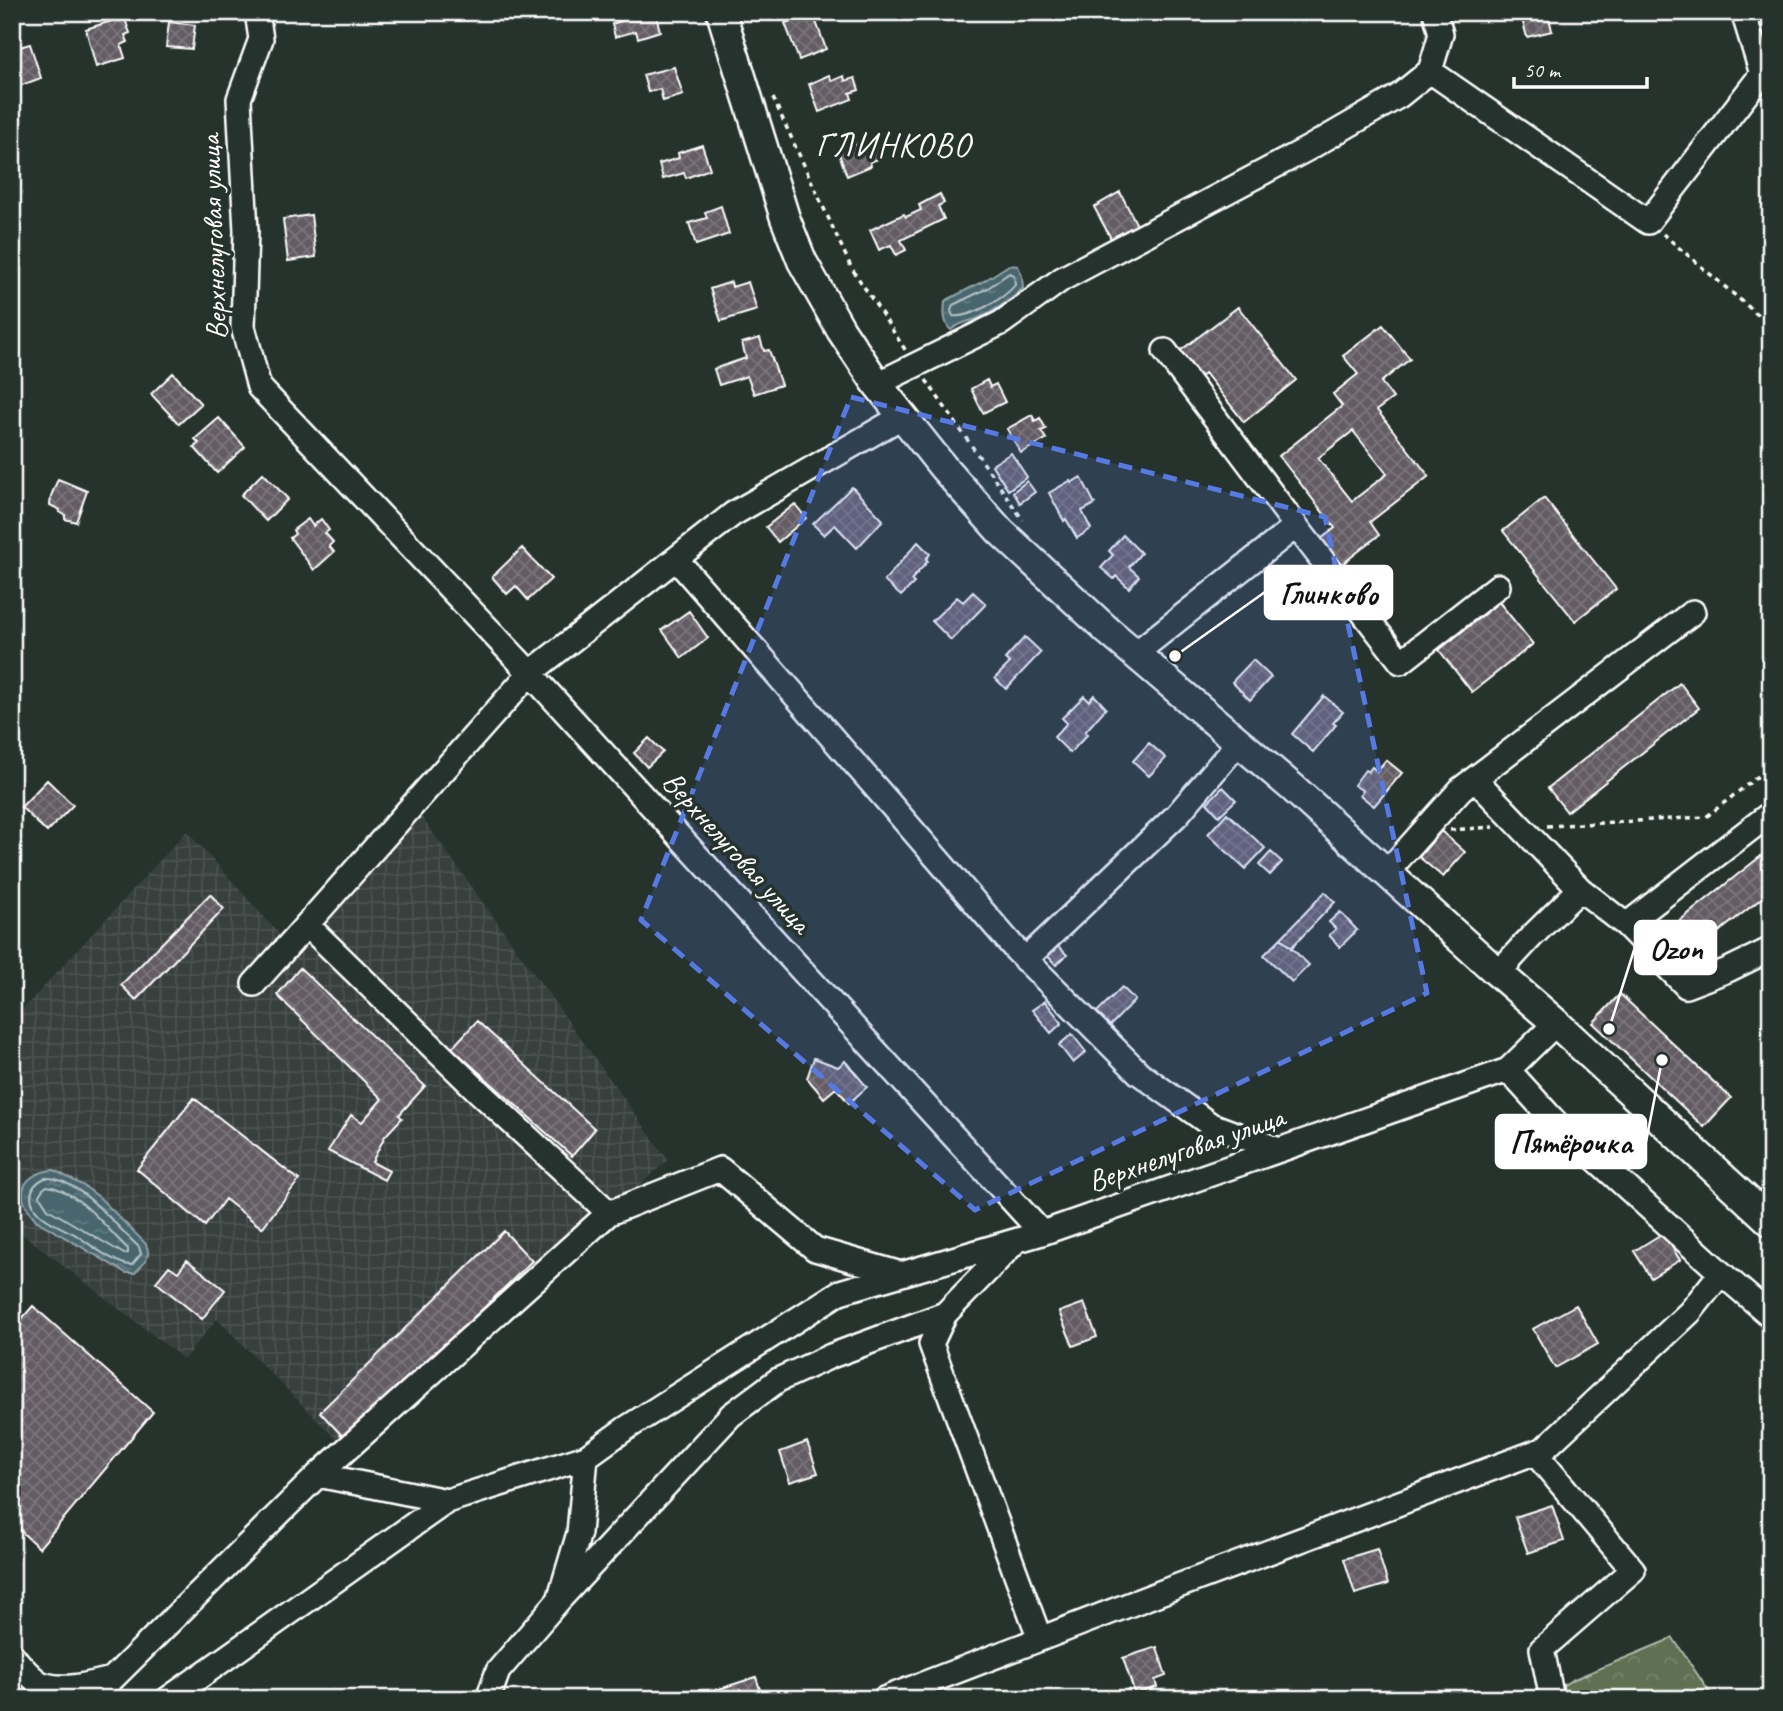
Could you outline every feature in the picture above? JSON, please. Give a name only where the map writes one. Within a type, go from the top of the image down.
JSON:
[{"type":"main road","points":[[721,12],[785,218],[802,261],[841,330],[877,384],[943,467],[1000,531],[1107,630],[1293,788],[1556,1023],[1771,1222]]},
{"type":"street","name":"Верхнелуговая улица","points":[[257,12],[261,39],[239,99],[246,231],[243,327],[259,387],[530,673],[1042,1233],[1508,1070],[1556,1023]]},
{"type":"street","points":[[877,384],[1001,323],[1062,279],[1320,142],[1399,96],[1430,71],[1441,34],[1435,12]]},
{"type":"street","points":[[1430,71],[1648,222],[1766,69],[1743,12]]},
{"type":"street","points":[[1165,351],[1401,662],[1498,586]]},
{"type":"street","points":[[254,984],[530,673],[733,514],[902,416]]},
{"type":"street","points":[[1136,653],[1296,526]]},
{"type":"street","points":[[676,559],[1025,960],[1139,1073],[1211,1125],[1279,1150]]},
{"type":"street","points":[[1386,873],[1461,789],[1693,612]]},
{"type":"street","points":[[1025,960],[1177,815],[1238,743]]},
{"type":"street","points":[[1475,779],[1580,889],[1626,925],[1686,986],[1771,949]]},
{"type":"street","points":[[1626,925],[1771,813]]},
{"type":"street","points":[[1498,973],[1580,889]]},
{"type":"street","points":[[307,925],[479,1092],[609,1213]]},
{"type":"street","points":[[1508,1070],[1557,1124],[1771,1316]]},
{"type":"street","points":[[12,1655],[42,1685],[74,1688],[112,1679],[318,1475],[609,1213],[720,1170],[815,1249],[902,1274]]},
{"type":"street","points":[[169,1699],[447,1501],[586,1457],[625,1429],[839,1292],[1042,1233]]},
{"type":"street","points":[[1017,1240],[945,1314],[931,1344],[1040,1639]]},
{"type":"street","points":[[899,1696],[1040,1639],[1544,1449],[1690,1312],[1721,1273]]},
{"type":"street","points":[[488,1699],[498,1671],[559,1600],[732,1415],[778,1380],[831,1356],[945,1314]]},
{"type":"street","points":[[1535,1453],[1633,1570],[1542,1649],[1552,1699]]},
{"type":"street","points":[[559,1600],[579,1534],[586,1457]]},
{"type":"street","points":[[318,1475],[447,1501]]},
{"type":"path","points":[[1648,222],[1771,326]]},
{"type":"path","points":[[1423,832],[1706,817],[1771,766]]},
{"type":"highlighted area","points":[[851,397],[1325,517],[1427,993],[975,1210],[641,920]]},
{"type":"shaded area","points":[[410,801],[668,1160],[346,1449],[217,1319],[184,1359],[12,1226],[12,1021],[187,831],[280,935]]},
{"type":"green space","points":[[1673,1638],[1714,1699],[1552,1699],[1551,1693],[1572,1680]]},
{"type":"water","points":[[1009,265],[1018,266],[1023,288],[995,309],[951,330],[945,320],[945,301]]},
{"type":"water","points":[[54,1170],[99,1197],[145,1243],[148,1256],[135,1273],[126,1273],[37,1221],[33,1216],[23,1200],[25,1185],[32,1177]]},
{"type":"building","points":[[655,12],[660,31],[638,38],[636,31],[615,37],[612,24]]},
{"type":"building","points":[[1520,12],[1548,12],[1552,31],[1527,37]]},
{"type":"building","points":[[806,15],[808,21],[815,19],[826,49],[799,60],[785,23]]},
{"type":"building","points":[[124,17],[130,33],[125,35],[128,42],[121,45],[125,58],[96,67],[86,29]]},
{"type":"building","points":[[169,22],[195,25],[192,49],[166,47]]},
{"type":"building","points":[[30,44],[41,78],[14,88],[12,49]]},
{"type":"building","points":[[674,67],[683,95],[663,101],[660,89],[648,92],[643,75]]},
{"type":"building","points":[[829,75],[832,81],[844,76],[845,81],[855,78],[859,90],[850,93],[852,99],[819,112],[809,84]]},
{"type":"building","points":[[862,142],[865,150],[878,145],[883,157],[870,162],[871,166],[847,176],[838,151]]},
{"type":"building","points":[[702,145],[710,169],[686,178],[684,173],[663,179],[659,164],[679,158],[678,153]]},
{"type":"building","points":[[1120,192],[1139,229],[1114,244],[1094,207]]},
{"type":"building","points":[[940,194],[944,203],[938,206],[944,219],[901,240],[906,250],[896,255],[891,245],[879,250],[870,230],[904,214],[906,217],[921,210],[919,205]]},
{"type":"building","points":[[721,206],[729,234],[696,245],[689,223],[707,218],[705,212]]},
{"type":"building","points":[[311,215],[316,257],[288,261],[283,219]]},
{"type":"building","points":[[731,282],[732,287],[748,282],[757,310],[721,321],[710,289]]},
{"type":"building","points":[[1238,307],[1296,380],[1244,422],[1205,373],[1195,381],[1176,354]]},
{"type":"building","points":[[1383,325],[1410,359],[1381,382],[1393,398],[1377,410],[1429,476],[1370,522],[1379,535],[1341,565],[1321,539],[1335,528],[1279,456],[1342,406],[1333,394],[1358,374],[1343,356]],"holes":[[[1353,431],[1387,474],[1352,501],[1318,458]]]},
{"type":"building","points":[[760,338],[764,351],[769,350],[781,385],[754,394],[747,376],[719,385],[714,369],[746,358],[742,343]]},
{"type":"building","points":[[173,373],[201,404],[179,424],[151,394]]},
{"type":"building","points":[[987,380],[990,387],[996,384],[1005,402],[983,413],[971,389]]},
{"type":"building","points":[[1032,415],[1035,421],[1040,418],[1046,429],[1041,431],[1046,439],[1021,453],[1007,429]]},
{"type":"building","points":[[219,418],[245,447],[217,473],[194,447],[199,443],[195,439]]},
{"type":"building","points":[[1011,453],[1027,477],[1008,490],[992,465]]},
{"type":"building","points":[[263,473],[288,499],[266,521],[241,495]]},
{"type":"building","points":[[1081,477],[1095,504],[1082,511],[1091,529],[1077,538],[1049,493]]},
{"type":"building","points":[[58,479],[87,491],[76,522],[65,519],[60,510],[50,505]]},
{"type":"building","points":[[1027,481],[1035,492],[1020,503],[1013,492]]},
{"type":"building","points":[[852,487],[883,520],[857,548],[835,525],[824,535],[813,524]]},
{"type":"building","points":[[1544,498],[1616,589],[1575,621],[1503,531]]},
{"type":"building","points":[[795,504],[806,518],[778,542],[766,527]]},
{"type":"building","points":[[308,519],[313,526],[321,519],[329,530],[325,533],[333,542],[329,546],[334,552],[314,570],[290,538],[295,534],[293,530]]},
{"type":"building","points":[[1123,535],[1141,553],[1129,567],[1139,576],[1129,588],[1116,576],[1114,579],[1101,568],[1113,555],[1109,551]]},
{"type":"building","points":[[918,542],[930,554],[926,559],[928,561],[911,580],[914,583],[901,596],[884,581]]},
{"type":"building","points":[[522,548],[551,579],[528,600],[516,586],[507,594],[492,577]]},
{"type":"building","points":[[973,592],[986,604],[951,640],[932,621],[957,597],[963,602]]},
{"type":"building","points":[[1499,602],[1533,644],[1472,692],[1439,650]]},
{"type":"building","points":[[689,611],[708,638],[682,658],[662,630]]},
{"type":"building","points":[[1025,637],[1041,652],[1006,689],[995,678],[1010,663],[1005,659]]},
{"type":"building","points":[[1253,660],[1271,677],[1250,700],[1232,682]]},
{"type":"building","points":[[1680,683],[1699,708],[1567,812],[1548,788]]},
{"type":"building","points":[[1094,695],[1106,708],[1085,732],[1088,734],[1070,753],[1054,737],[1067,723],[1062,718],[1084,696],[1089,701]]},
{"type":"building","points":[[1324,696],[1343,712],[1333,723],[1336,725],[1313,752],[1292,734]]},
{"type":"building","points":[[649,738],[663,752],[647,767],[634,753]]},
{"type":"building","points":[[1149,743],[1166,758],[1149,776],[1133,761]]},
{"type":"building","points":[[1386,760],[1402,773],[1374,806],[1360,795],[1363,791],[1354,785],[1365,770],[1368,772],[1372,767],[1377,771]]},
{"type":"building","points":[[47,780],[73,805],[47,832],[21,807]]},
{"type":"building","points":[[1223,787],[1236,800],[1219,816],[1207,803]]},
{"type":"building","points":[[1227,813],[1265,848],[1245,869],[1208,834]]},
{"type":"building","points":[[1441,831],[1465,852],[1443,877],[1419,857]]},
{"type":"building","points":[[1771,848],[1771,891],[1693,952],[1673,926]]},
{"type":"building","points":[[1271,852],[1282,862],[1270,875],[1259,865]]},
{"type":"building","points":[[1325,892],[1335,902],[1291,948],[1281,938]]},
{"type":"building","points":[[210,894],[224,909],[136,1000],[121,985]]},
{"type":"building","points":[[1340,912],[1357,930],[1340,947],[1329,935],[1336,929],[1329,922]]},
{"type":"building","points":[[1281,938],[1309,965],[1292,982],[1264,955]]},
{"type":"building","points":[[1054,942],[1067,955],[1056,965],[1044,952]]},
{"type":"building","points":[[300,968],[425,1086],[399,1115],[402,1118],[385,1136],[372,1162],[389,1171],[384,1180],[328,1151],[351,1115],[362,1122],[382,1099],[277,995]]},
{"type":"building","points":[[1122,987],[1135,1000],[1106,1030],[1096,1020],[1100,1015],[1097,1012]]},
{"type":"building","points":[[1620,994],[1731,1098],[1704,1127],[1593,1023]]},
{"type":"building","points":[[1045,1001],[1062,1023],[1051,1033],[1032,1010]]},
{"type":"building","points":[[477,1021],[595,1129],[572,1156],[452,1048]]},
{"type":"building","points":[[1072,1034],[1086,1052],[1073,1063],[1059,1045]]},
{"type":"building","points":[[814,1058],[838,1067],[845,1061],[867,1087],[849,1103],[836,1088],[824,1098],[807,1078]]},
{"type":"building","points":[[194,1098],[299,1180],[262,1228],[225,1199],[205,1226],[137,1169]]},
{"type":"building","points":[[504,1231],[532,1261],[347,1441],[320,1412]]},
{"type":"building","points":[[1663,1233],[1680,1260],[1651,1278],[1634,1251]]},
{"type":"building","points":[[187,1260],[225,1290],[202,1319],[156,1282],[169,1266],[178,1272]]},
{"type":"building","points":[[1084,1303],[1097,1337],[1073,1346],[1059,1312]]},
{"type":"building","points":[[1576,1305],[1598,1344],[1555,1368],[1533,1329]]},
{"type":"building","points":[[33,1306],[153,1412],[39,1548],[12,1523],[12,1330]]},
{"type":"building","points":[[807,1442],[818,1473],[790,1482],[780,1452]]},
{"type":"building","points":[[1552,1505],[1564,1541],[1528,1553],[1515,1517]]},
{"type":"building","points":[[1377,1549],[1388,1584],[1355,1594],[1344,1559]]},
{"type":"building","points":[[1157,1647],[1166,1676],[1155,1680],[1157,1687],[1135,1694],[1123,1658]]},
{"type":"building","points":[[756,1677],[763,1699],[718,1699],[716,1690]]},
{"type":"place","name":"Глинково","points":[[1175,656]]},
{"type":"place","name":"Ozon","points":[[1609,1029]]},
{"type":"place","name":"Пятёрочка","points":[[1662,1060]]},
{"type":"district","name":"ГЛИНКОВО","points":[[894,145]]}]
